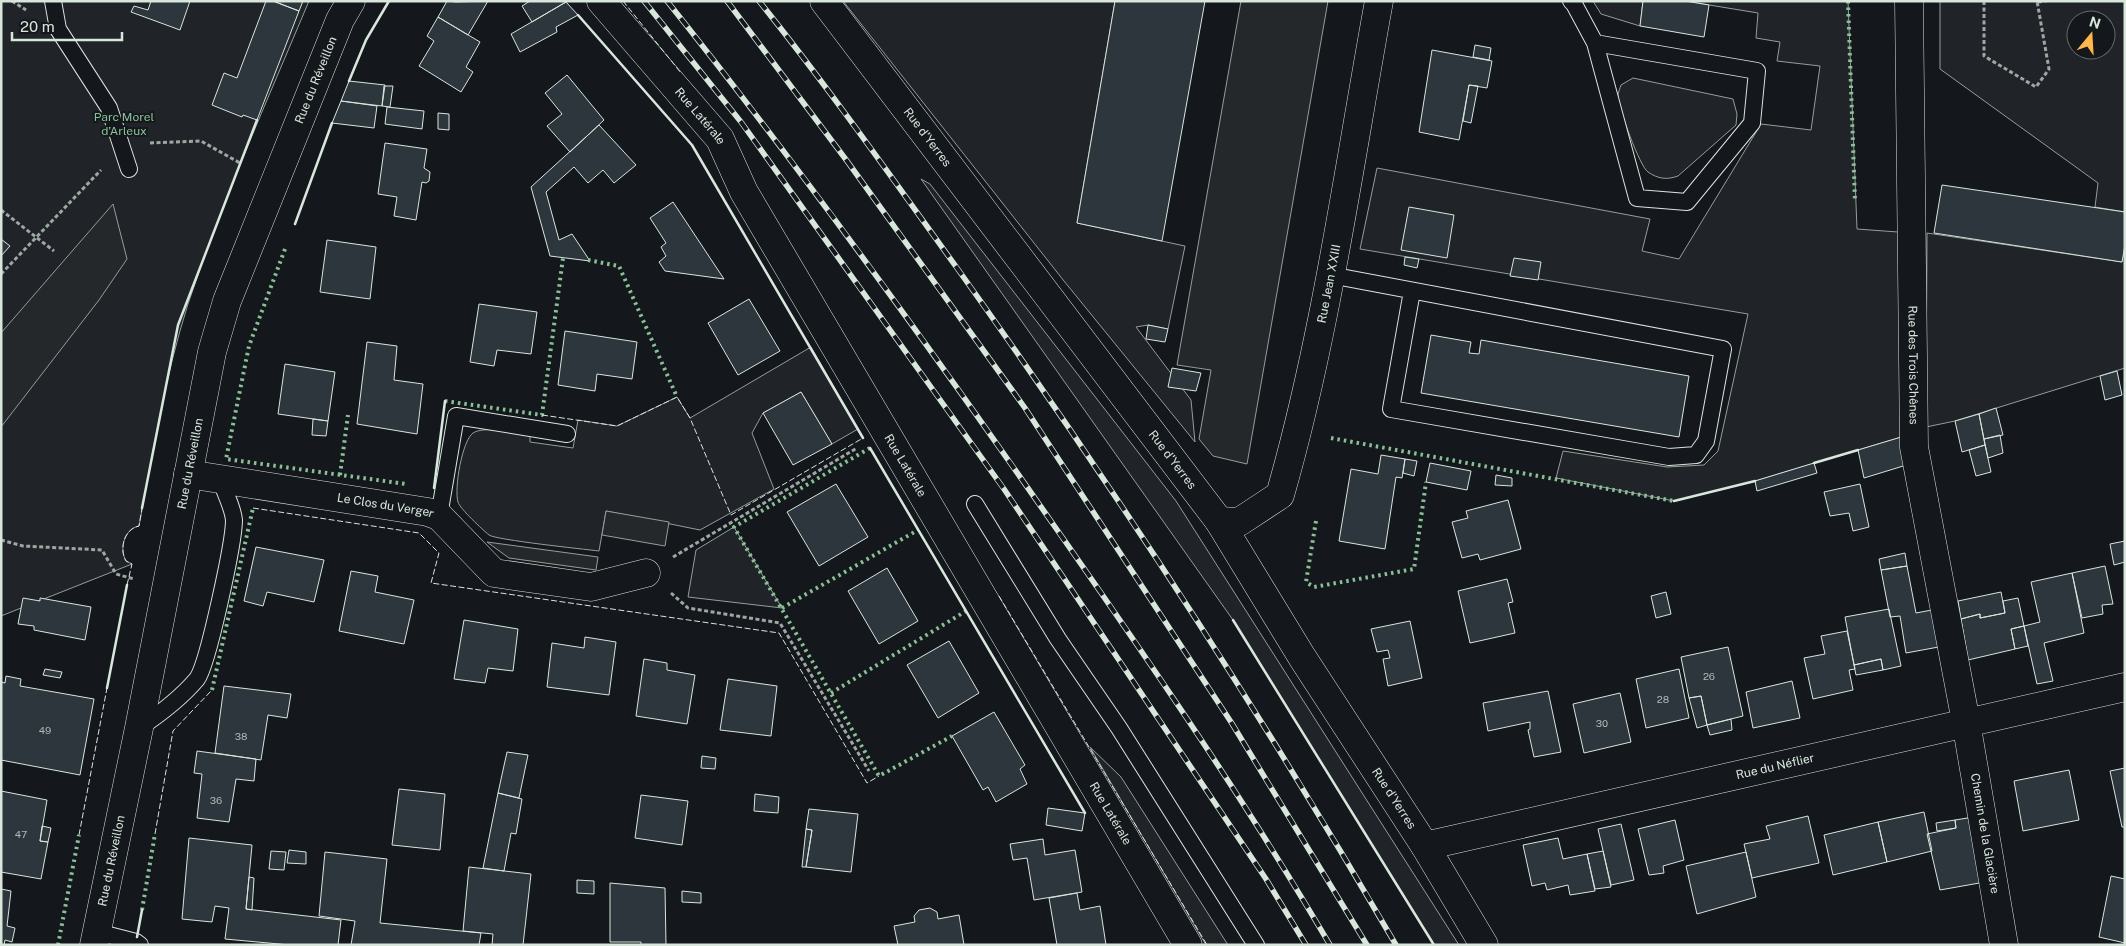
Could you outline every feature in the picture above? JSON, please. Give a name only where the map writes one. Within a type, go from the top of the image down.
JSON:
[{"type":"street","name":"Rue du Réveillon","points":[[95,938],[139,728],[212,352],[227,301],[340,20],[351,1]]},
{"type":"street","name":"Rue Latérale","points":[[601,1],[720,138],[744,192],[1188,945]]},
{"type":"street","name":"Rue d'Yerres","points":[[824,1],[1219,521],[1302,657],[1425,846],[1484,945]]},
{"type":"street","name":"Rue Jean XXIII","points":[[1219,521],[1239,522],[1280,495],[1295,445],[1313,364],[1379,1]]},
{"type":"street","name":"Rue des Trois Chênes","points":[[1909,1],[1914,447],[1966,722]]},
{"type":"street","name":"Le Clos du Verger","points":[[188,474],[428,512],[439,516],[494,574],[591,586],[646,573]]},
{"type":"street","name":"Rue du Néflier","points":[[1425,846],[2125,686]]},
{"type":"street","name":"Chemin de la Glacière","points":[[1966,722],[2004,945]]},
{"type":"lane","points":[[52,1],[58,29],[109,108],[129,169]]},
{"type":"lane","points":[[1571,1],[1595,43],[1637,198],[1687,202],[1752,123],[1757,71],[1595,43]]},
{"type":"lane","points":[[1330,276],[1412,291],[1723,349],[1706,441],[1696,455],[1669,456],[1391,409],[1412,291]]},
{"type":"lane","points":[[439,516],[456,416],[567,434]]},
{"type":"lane","points":[[139,728],[167,710],[198,678],[206,658],[232,546],[234,519],[222,480]]},
{"type":"lane","points":[[975,504],[1058,639],[1119,728],[1256,945]]},
{"type":"lane","points":[[95,938],[136,942],[140,945]]},
{"type":"path","points":[[1984,1],[1984,56],[2036,87],[2049,69],[2037,2],[2046,1]]},
{"type":"path","points":[[1,210],[54,251]]},
{"type":"path","points":[[869,772],[780,623],[688,608],[646,573],[886,431]]},
{"type":"path","points":[[1,540],[23,546],[102,550],[116,574],[166,586]]},
{"type":"green space","name":"Parc Morel d’Arleux","points":[[1,1],[309,1],[230,189],[188,304],[166,386],[139,526],[130,531],[124,540],[124,556],[126,561],[132,564],[1,616]]},
{"type":"green space","points":[[843,1],[1115,1],[1077,223],[1185,246],[1168,329],[1148,325],[1136,327],[1191,400],[1195,442],[1064,281]]},
{"type":"green space","points":[[1593,1],[1643,1],[1640,26],[1601,14]]},
{"type":"green space","points":[[1685,1],[1848,1],[1857,229],[1898,232],[1908,435],[1755,481],[1674,501],[1556,478],[1563,451],[1667,467],[1704,465],[1718,451],[1748,314],[1360,249],[1377,168],[1650,219],[1642,251],[1679,259],[1761,124],[1811,130],[1820,66],[1777,61],[1780,42],[1756,38],[1758,13]]},
{"type":"green space","points":[[1940,1],[2125,1],[2125,212],[2095,207],[2098,183],[1940,69]]},
{"type":"green space","points":[[1633,78],[1733,99],[1737,114],[1736,125],[1678,176],[1666,178],[1655,176],[1644,168],[1640,160],[1619,102],[1618,95],[1621,85]]},
{"type":"green space","points":[[921,179],[930,184],[1176,501],[1459,945],[1434,945],[1233,620]]},
{"type":"green space","points":[[1927,233],[2122,262],[2125,245],[2125,368],[1955,421],[1926,427]]},
{"type":"green space","points":[[811,347],[858,429],[832,444],[801,392],[763,413],[752,433],[774,489],[700,530],[606,511],[599,551],[489,535],[467,514],[458,502],[457,487],[462,455],[465,445],[473,433],[492,430],[530,433],[530,442],[573,448],[578,420],[617,426],[677,397],[690,418]]},
{"type":"green space","points":[[734,527],[782,608],[688,597],[696,550]]},
{"type":"green space","points":[[1090,747],[1121,777],[1228,945],[1206,945]]},
{"type":"shaded area","points":[[1241,1],[1328,1],[1247,464],[1213,456],[1199,439],[1211,370],[1177,365]]},
{"type":"shaded area","points":[[113,204],[127,259],[99,300],[1,427],[1,333]]},
{"type":"shaded area","points":[[606,511],[669,522],[665,546],[602,535]]},
{"type":"shaded area","points":[[487,542],[598,557],[596,570],[509,558]]},
{"type":"building","points":[[151,1],[190,1],[180,30],[131,12],[134,6],[148,10]]},
{"type":"building","points":[[266,1],[273,1],[299,11],[257,120],[243,115],[242,117],[212,105],[224,73],[237,78]]},
{"type":"building","points":[[273,1],[303,1],[299,11]]},
{"type":"building","points":[[447,1],[488,1],[468,35],[438,17]]},
{"type":"building","points":[[530,1],[566,2],[532,22],[522,6]]},
{"type":"building","points":[[1115,1],[1205,1],[1162,241],[1077,223]]},
{"type":"building","points":[[1643,1],[1685,1],[1709,5],[1704,37],[1640,26]]},
{"type":"building","points":[[566,2],[578,15],[556,27],[557,32],[520,52],[511,34]]},
{"type":"building","points":[[438,17],[480,42],[466,67],[473,72],[461,92],[419,66],[434,41],[427,36]]},
{"type":"building","points":[[1475,45],[1491,48],[1489,60],[1473,57]]},
{"type":"building","points":[[1432,50],[1492,61],[1487,88],[1469,85],[1459,140],[1419,132]]},
{"type":"building","points":[[567,75],[604,120],[570,152],[547,126],[562,114],[545,93]]},
{"type":"building","points":[[349,81],[385,85],[382,106],[341,101]]},
{"type":"building","points":[[1469,85],[1478,86],[1471,123],[1463,121]]},
{"type":"building","points":[[384,86],[393,86],[390,107],[382,106]]},
{"type":"building","points":[[341,101],[377,106],[374,128],[332,123]]},
{"type":"building","points":[[387,107],[424,111],[422,129],[385,124]]},
{"type":"building","points":[[438,113],[449,114],[449,130],[438,129]]},
{"type":"building","points":[[599,125],[636,165],[614,183],[603,170],[588,183],[574,167],[546,192],[559,240],[572,234],[590,261],[550,256],[531,187]]},
{"type":"building","points":[[385,143],[427,149],[424,168],[430,172],[429,181],[426,183],[422,182],[416,220],[394,216],[397,197],[378,194]]},
{"type":"building","points":[[1942,185],[2125,212],[2125,245],[2122,262],[1934,233]]},
{"type":"building","points":[[673,202],[724,279],[665,271],[659,262],[666,256],[661,247],[666,243],[650,218]]},
{"type":"building","points":[[1409,207],[1454,215],[1447,258],[1401,250]]},
{"type":"building","points":[[1,239],[10,246],[1,256]]},
{"type":"building","points":[[327,240],[376,247],[370,299],[320,292]]},
{"type":"building","points":[[1405,257],[1419,259],[1417,268],[1404,265]]},
{"type":"building","points":[[1514,258],[1541,262],[1538,280],[1510,276]]},
{"type":"building","points":[[749,299],[780,351],[738,375],[708,323]]},
{"type":"building","points":[[479,304],[537,312],[531,354],[497,350],[494,366],[470,362]]},
{"type":"building","points":[[1148,325],[1168,329],[1165,342],[1146,339]]},
{"type":"building","points":[[565,331],[637,342],[632,379],[597,374],[595,391],[558,385]]},
{"type":"building","points":[[1431,335],[1471,342],[1469,353],[1479,354],[1481,340],[1689,376],[1679,437],[1421,393]]},
{"type":"building","points":[[367,342],[397,346],[394,380],[423,384],[417,434],[357,424]]},
{"type":"building","points":[[285,364],[335,372],[328,421],[278,414]]},
{"type":"building","points":[[1172,368],[1201,373],[1196,391],[1168,387]]},
{"type":"building","points":[[2117,371],[2122,395],[2105,400],[2100,376]]},
{"type":"building","points":[[801,392],[832,444],[793,465],[763,413]]},
{"type":"building","points":[[1996,408],[2003,435],[1984,439],[1979,414]]},
{"type":"building","points":[[1979,414],[1985,445],[1962,452],[1955,421]]},
{"type":"building","points":[[313,419],[328,421],[326,436],[312,435]]},
{"type":"building","points":[[1908,435],[1913,463],[1864,478],[1858,450]]},
{"type":"building","points":[[2000,435],[2003,453],[1988,458],[1984,439]]},
{"type":"building","points":[[1985,445],[1991,472],[1976,476],[1969,450]]},
{"type":"building","points":[[1381,455],[1405,459],[1402,478],[1396,477],[1385,549],[1339,541],[1351,469],[1378,474]]},
{"type":"building","points":[[1405,459],[1417,461],[1414,476],[1403,473]]},
{"type":"building","points":[[1430,463],[1471,471],[1467,490],[1426,482]]},
{"type":"building","points":[[1814,463],[1817,473],[1757,491],[1755,481]]},
{"type":"building","points":[[1496,475],[1512,478],[1512,486],[1495,485]]},
{"type":"building","points":[[836,484],[868,537],[819,566],[787,512]]},
{"type":"building","points":[[1860,484],[1869,527],[1853,531],[1849,513],[1830,516],[1824,492]]},
{"type":"building","points":[[1508,500],[1521,549],[1480,560],[1478,554],[1462,558],[1452,522],[1468,518],[1466,511]]},
{"type":"building","points":[[2125,541],[2125,562],[2114,565],[2110,544]]},
{"type":"building","points":[[256,547],[324,560],[314,602],[267,592],[263,606],[244,601]]},
{"type":"building","points":[[1905,553],[1907,566],[1881,570],[1879,559]]},
{"type":"building","points":[[1907,566],[1916,613],[1937,609],[1944,646],[1906,653],[1900,616],[1890,617],[1881,570]]},
{"type":"building","points":[[2105,566],[2113,604],[2102,605],[2103,614],[2082,618],[2072,573]]},
{"type":"building","points":[[887,568],[918,621],[879,644],[848,591]]},
{"type":"building","points":[[351,571],[378,576],[375,592],[414,600],[404,644],[339,631]]},
{"type":"building","points":[[2072,573],[2084,633],[2044,643],[2053,681],[2037,684],[2024,626],[2040,622],[2031,582]]},
{"type":"building","points":[[1507,579],[1513,602],[1508,603],[1515,633],[1470,643],[1458,591]]},
{"type":"building","points":[[1666,592],[1671,614],[1656,618],[1651,596]]},
{"type":"building","points":[[2001,592],[2005,613],[1980,618],[1980,614],[1961,619],[1958,601]]},
{"type":"building","points":[[23,598],[40,601],[40,598],[91,607],[85,640],[34,630],[34,626],[18,624]]},
{"type":"building","points":[[2018,598],[2024,626],[2011,629],[2015,649],[1968,660],[1961,619],[1980,614],[1980,618],[2005,613],[2003,601]]},
{"type":"building","points":[[1889,609],[1901,666],[1883,670],[1881,659],[1854,665],[1845,617]]},
{"type":"building","points":[[464,620],[518,629],[513,671],[488,668],[485,683],[454,679]]},
{"type":"building","points":[[1410,621],[1422,678],[1388,686],[1383,659],[1390,658],[1388,650],[1377,652],[1371,629]]},
{"type":"building","points":[[2024,626],[2028,646],[2015,649],[2011,629]]},
{"type":"building","points":[[1847,631],[1855,669],[1849,670],[1853,690],[1813,699],[1804,658],[1825,654],[1821,636]]},
{"type":"building","points":[[585,637],[616,642],[609,695],[547,687],[552,643],[584,648]]},
{"type":"building","points":[[949,641],[979,693],[938,718],[907,665]]},
{"type":"building","points":[[1728,647],[1743,716],[1707,725],[1701,696],[1689,698],[1681,657]]},
{"type":"building","points":[[644,659],[667,663],[667,670],[695,675],[687,724],[636,716]]},
{"type":"building","points":[[1881,659],[1883,670],[1856,675],[1854,665]]},
{"type":"building","points":[[45,669],[62,672],[60,678],[43,675]]},
{"type":"building","points":[[1679,669],[1689,718],[1646,728],[1636,679]]},
{"type":"building","points":[[6,676],[21,679],[20,686],[94,699],[80,775],[1,760],[1,682],[5,683]]},
{"type":"building","points":[[728,679],[777,686],[771,736],[720,730]]},
{"type":"building","points":[[1792,681],[1800,718],[1753,728],[1746,692]]},
{"type":"building","points":[[224,686],[291,694],[287,718],[268,715],[261,760],[215,753]]},
{"type":"building","points":[[1548,691],[1561,752],[1534,757],[1528,730],[1530,729],[1530,722],[1488,731],[1483,703]]},
{"type":"building","points":[[1620,693],[1631,742],[1584,753],[1573,704]]},
{"type":"building","points":[[1701,696],[1707,725],[1697,728],[1689,698]]},
{"type":"building","points":[[994,712],[1025,765],[1020,769],[1027,784],[996,802],[988,787],[983,790],[952,736]]},
{"type":"building","points":[[1731,719],[1732,730],[1710,735],[1707,725]]},
{"type":"building","points":[[197,751],[256,759],[254,781],[236,779],[229,822],[197,818],[202,774],[194,773]]},
{"type":"building","points":[[507,752],[528,755],[519,798],[498,793]]},
{"type":"building","points":[[702,756],[716,758],[715,769],[701,768]]},
{"type":"building","points":[[2125,768],[2125,827],[2122,827],[2110,771]]},
{"type":"building","points":[[2069,770],[2079,820],[2023,831],[2014,781]]},
{"type":"building","points":[[399,789],[445,794],[440,850],[392,845]]},
{"type":"building","points":[[1,791],[47,800],[40,841],[48,842],[41,879],[1,872]]},
{"type":"building","points":[[498,793],[522,799],[516,834],[511,833],[504,871],[483,868]]},
{"type":"building","points":[[755,794],[779,797],[778,813],[754,811]]},
{"type":"building","points":[[641,795],[688,801],[682,845],[635,838]]},
{"type":"building","points":[[1048,808],[1085,813],[1082,831],[1046,825]]},
{"type":"building","points":[[809,809],[858,814],[851,872],[806,867],[812,830],[806,829]]},
{"type":"building","points":[[1924,812],[1932,851],[1887,862],[1878,822]]},
{"type":"building","points":[[1808,816],[1819,863],[1752,878],[1744,844],[1770,839],[1766,826]]},
{"type":"building","points":[[1974,817],[1985,882],[1940,890],[1927,834],[1956,828],[1955,820]]},
{"type":"building","points":[[1675,820],[1684,860],[1663,866],[1664,873],[1649,875],[1638,829]]},
{"type":"building","points":[[1955,820],[1956,828],[1937,831],[1936,823]]},
{"type":"building","points":[[1878,822],[1887,862],[1833,875],[1824,835]]},
{"type":"building","points":[[1621,824],[1634,880],[1611,885],[1598,829]]},
{"type":"building","points":[[42,826],[51,828],[48,842],[40,841]]},
{"type":"building","points":[[806,829],[812,830],[806,867],[802,867]]},
{"type":"building","points":[[189,838],[252,845],[246,909],[341,920],[338,945],[290,945],[225,939],[229,908],[215,906],[212,922],[182,919]]},
{"type":"building","points":[[1558,838],[1563,859],[1587,854],[1595,891],[1570,895],[1568,885],[1547,890],[1545,883],[1532,886],[1523,845]]},
{"type":"building","points":[[1043,839],[1045,855],[1075,850],[1082,892],[1034,900],[1027,858],[1013,860],[1010,844]]},
{"type":"building","points":[[289,850],[306,852],[306,864],[287,863]]},
{"type":"building","points":[[271,851],[286,852],[284,870],[269,869]]},
{"type":"building","points":[[1603,851],[1611,887],[1595,889],[1587,854]]},
{"type":"building","points":[[325,852],[387,859],[380,923],[481,933],[479,945],[351,945],[355,921],[319,916]]},
{"type":"building","points":[[1746,852],[1756,897],[1697,914],[1686,866]]},
{"type":"building","points":[[469,867],[531,874],[523,945],[492,945],[493,934],[463,931]]},
{"type":"building","points":[[2111,876],[2125,879],[2125,943],[2099,937]]},
{"type":"building","points":[[249,877],[254,878],[252,910],[246,909]]},
{"type":"building","points":[[577,880],[594,881],[594,894],[577,893]]},
{"type":"building","points":[[610,883],[665,888],[666,945],[641,945],[641,942],[610,942]]},
{"type":"building","points":[[1,889],[11,891],[7,926],[15,928],[12,942],[5,940],[4,945],[1,945]]},
{"type":"building","points":[[682,891],[701,893],[701,903],[682,902]]},
{"type":"building","points":[[1077,893],[1080,910],[1100,906],[1106,945],[1057,945],[1049,898]]},
{"type":"building","points":[[930,908],[937,912],[938,919],[959,915],[964,945],[898,945],[894,926],[915,922],[914,916],[919,910]]},
{"type":"railway","points":[[644,1],[741,122],[1004,489],[1266,879],[1306,945]]},
{"type":"railway","points":[[667,1],[816,194],[1006,457],[1196,732],[1298,891],[1330,945]]},
{"type":"railway","points":[[727,1],[847,161],[1025,408],[1231,722],[1367,945]]},
{"type":"railway","points":[[759,1],[810,66],[957,268],[1129,517],[1239,686],[1396,945]]},
{"type":"hedge","points":[[1848,1],[1855,201]]},
{"type":"hedge","points":[[285,249],[249,346],[226,459],[406,484]]},
{"type":"hedge","points":[[445,401],[542,415],[563,258],[566,259]]},
{"type":"hedge","points":[[588,260],[619,266],[677,397]]},
{"type":"hedge","points":[[340,475],[348,415]]},
{"type":"hedge","points":[[1331,438],[1674,501]]},
{"type":"hedge","points":[[870,448],[734,527],[879,776],[952,736]]},
{"type":"hedge","points":[[1316,521],[1306,582],[1314,587],[1414,569],[1426,482]]},
{"type":"hedge","points":[[212,690],[253,508]]},
{"type":"hedge","points":[[782,608],[918,530]]},
{"type":"hedge","points":[[831,693],[966,611]]},
{"type":"hedge","points":[[142,910],[155,834]]},
{"type":"hedge","points":[[58,945],[79,835]]},
{"type":"fence","points":[[623,1],[681,73]]},
{"type":"fence","points":[[542,415],[617,426],[677,397],[690,418],[731,515],[863,438]]},
{"type":"fence","points":[[127,585],[132,564],[126,561],[123,545],[126,535],[139,526],[142,508]]},
{"type":"fence","points":[[253,508],[419,533],[439,553],[431,583],[779,633],[867,783],[879,776]]},
{"type":"fence","points":[[999,596],[1207,945]]},
{"type":"fence","points":[[79,835],[107,688]]},
{"type":"fence","points":[[155,834],[173,731],[212,690]]},
{"type":"wall","points":[[349,81],[366,40],[389,1]]},
{"type":"wall","points":[[578,15],[692,145],[863,438]]},
{"type":"wall","points":[[142,508],[178,325],[257,120]]},
{"type":"wall","points":[[295,224],[332,123]]},
{"type":"wall","points":[[434,488],[445,401]]},
{"type":"wall","points":[[870,448],[1085,813]]},
{"type":"wall","points":[[1814,463],[1858,450]]},
{"type":"wall","points":[[1674,501],[1755,481]]},
{"type":"wall","points":[[107,688],[127,585]]},
{"type":"wall","points":[[1233,620],[1434,945]]},
{"type":"wall","points":[[137,937],[142,910]]}]
